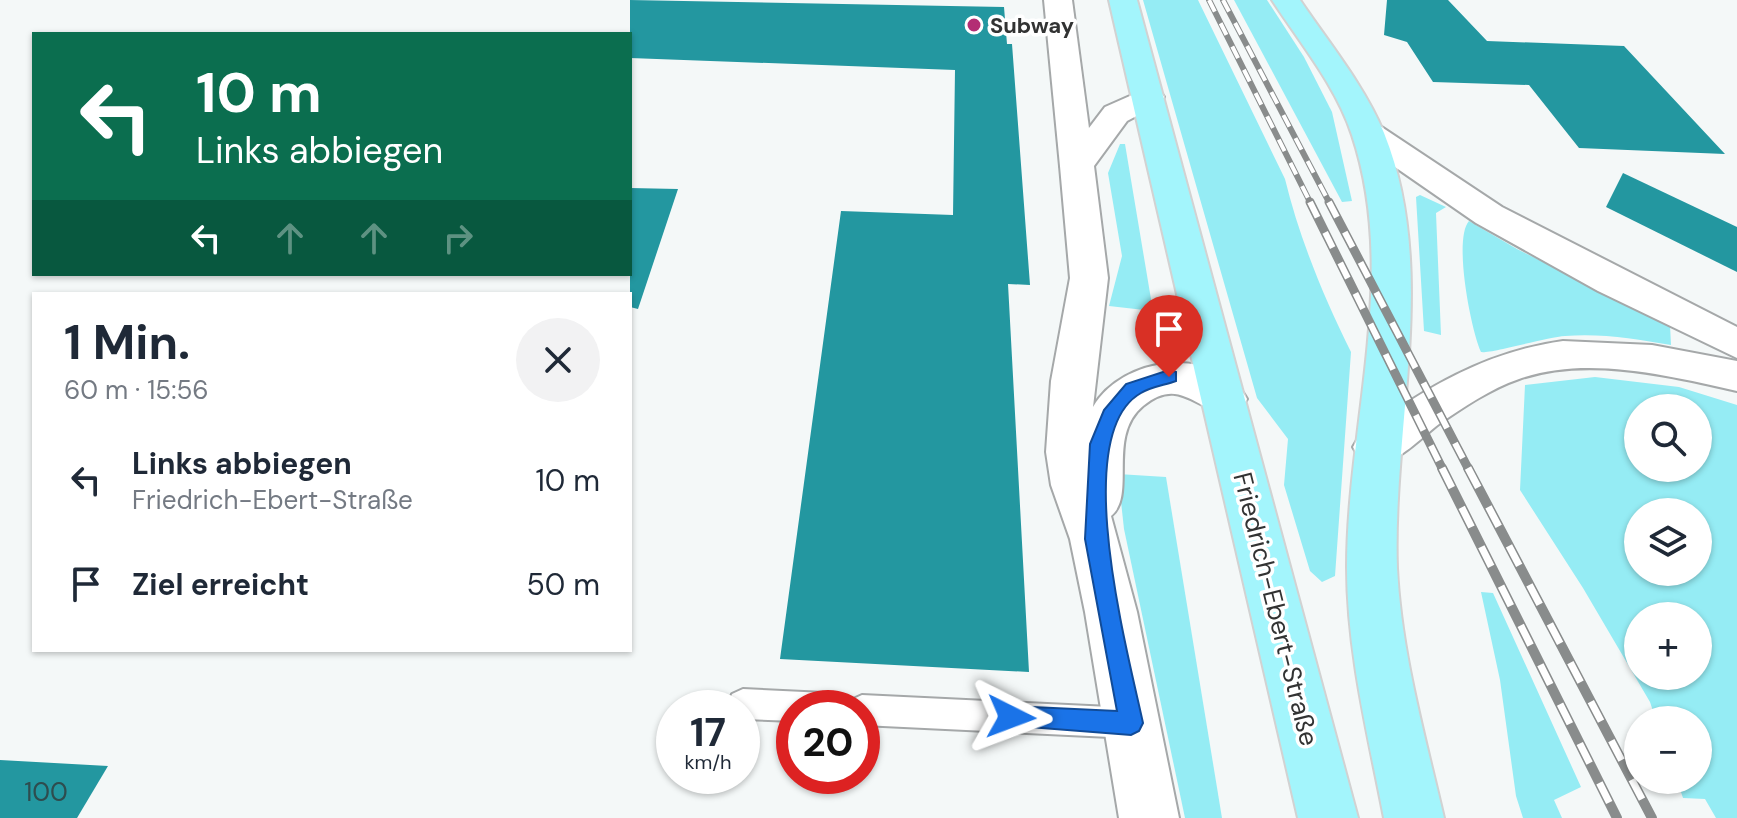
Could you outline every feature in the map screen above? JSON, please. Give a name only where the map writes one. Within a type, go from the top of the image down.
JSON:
[{"type":"main road","name":"Friedrich-Ebert-Straße","points":[[1123,0],[1328,818]]},
{"type":"main road","points":[[1286,0],[1338,77],[1368,133],[1384,184],[1390,258],[1376,447],[1372,568],[1384,677],[1414,818]]},
{"type":"street","points":[[1058,0],[1089,278],[1072,381],[1069,452],[1075,485],[1095,539],[1149,818]]},
{"type":"street","points":[[1077,166],[1116,114],[1148,97]]},
{"type":"street","points":[[1368,133],[1489,215],[1612,282],[1737,344]]},
{"type":"street","points":[[1376,447],[1425,412],[1487,376],[1534,360],[1612,357],[1737,376]]},
{"type":"street","points":[[1095,539],[1100,444],[1104,427],[1124,397],[1144,382],[1169,377],[1203,383],[1225,399]]},
{"type":"lane","points":[[880,711],[1131,723]]},
{"type":"shaded area","points":[[1143,0],[1198,0],[1285,179],[1313,267],[1351,352],[1335,576],[1322,582],[1310,571],[1284,485],[1288,439],[1257,398]]},
{"type":"shaded area","points":[[1234,0],[1267,0],[1304,57],[1332,112],[1352,201],[1342,202]]},
{"type":"shaded area","points":[[1120,144],[1125,144],[1153,311],[1109,306],[1122,256],[1108,173]]},
{"type":"shaded area","points":[[1420,195],[1446,207],[1436,213],[1441,335],[1424,331],[1416,197]]},
{"type":"shaded area","points":[[1469,221],[1517,249],[1670,325],[1671,345],[1578,335],[1481,352],[1469,306],[1463,265],[1465,231]]},
{"type":"shaded area","points":[[1595,377],[1679,387],[1702,394],[1624,394],[1624,482],[1712,482],[1712,397],[1737,405],[1737,818],[1716,818],[1705,799],[1683,798],[1682,794],[1712,794],[1712,706],[1651,706],[1643,690],[1712,690],[1712,602],[1624,602],[1624,658],[1520,490],[1525,385]]},
{"type":"shaded area","points":[[1118,474],[1166,477],[1222,818],[1185,818],[1124,529]]},
{"type":"shaded area","points":[[1481,592],[1493,593],[1581,787],[1554,800],[1562,818],[1523,818],[1516,796],[1500,680]]},
{"type":"building","points":[[630,0],[1004,7],[1007,44],[1012,44],[1030,285],[1008,284],[1029,672],[780,659],[841,211],[953,215],[955,70],[632,58]]},
{"type":"building","points":[[1387,0],[1448,0],[1487,41],[1624,46],[1725,154],[1579,148],[1529,85],[1433,82],[1407,42],[1384,35]]},
{"type":"building","points":[[1623,173],[1737,227],[1737,272],[1606,207]]},
{"type":"building","points":[[632,188],[678,189],[638,309],[632,308]]},
{"type":"building","points":[[0,760],[108,766],[77,818],[0,818]]},
{"type":"railway","points":[[1209,0],[1310,202]]},
{"type":"railway","points":[[1223,0],[1330,204]]},
{"type":"railway","points":[[1310,202],[1443,470]]},
{"type":"railway","points":[[1329,202],[1469,470]]},
{"type":"railway","points":[[1468,468],[1652,818]]},
{"type":"railway","points":[[1443,470],[1617,818]]},
{"type":"place","name":"Subway","points":[[974,25]]},
{"type":"route","points":[[1011,717],[1131,723],[1095,539],[1100,444],[1110,415],[1133,389],[1144,382],[1169,377]]}]
